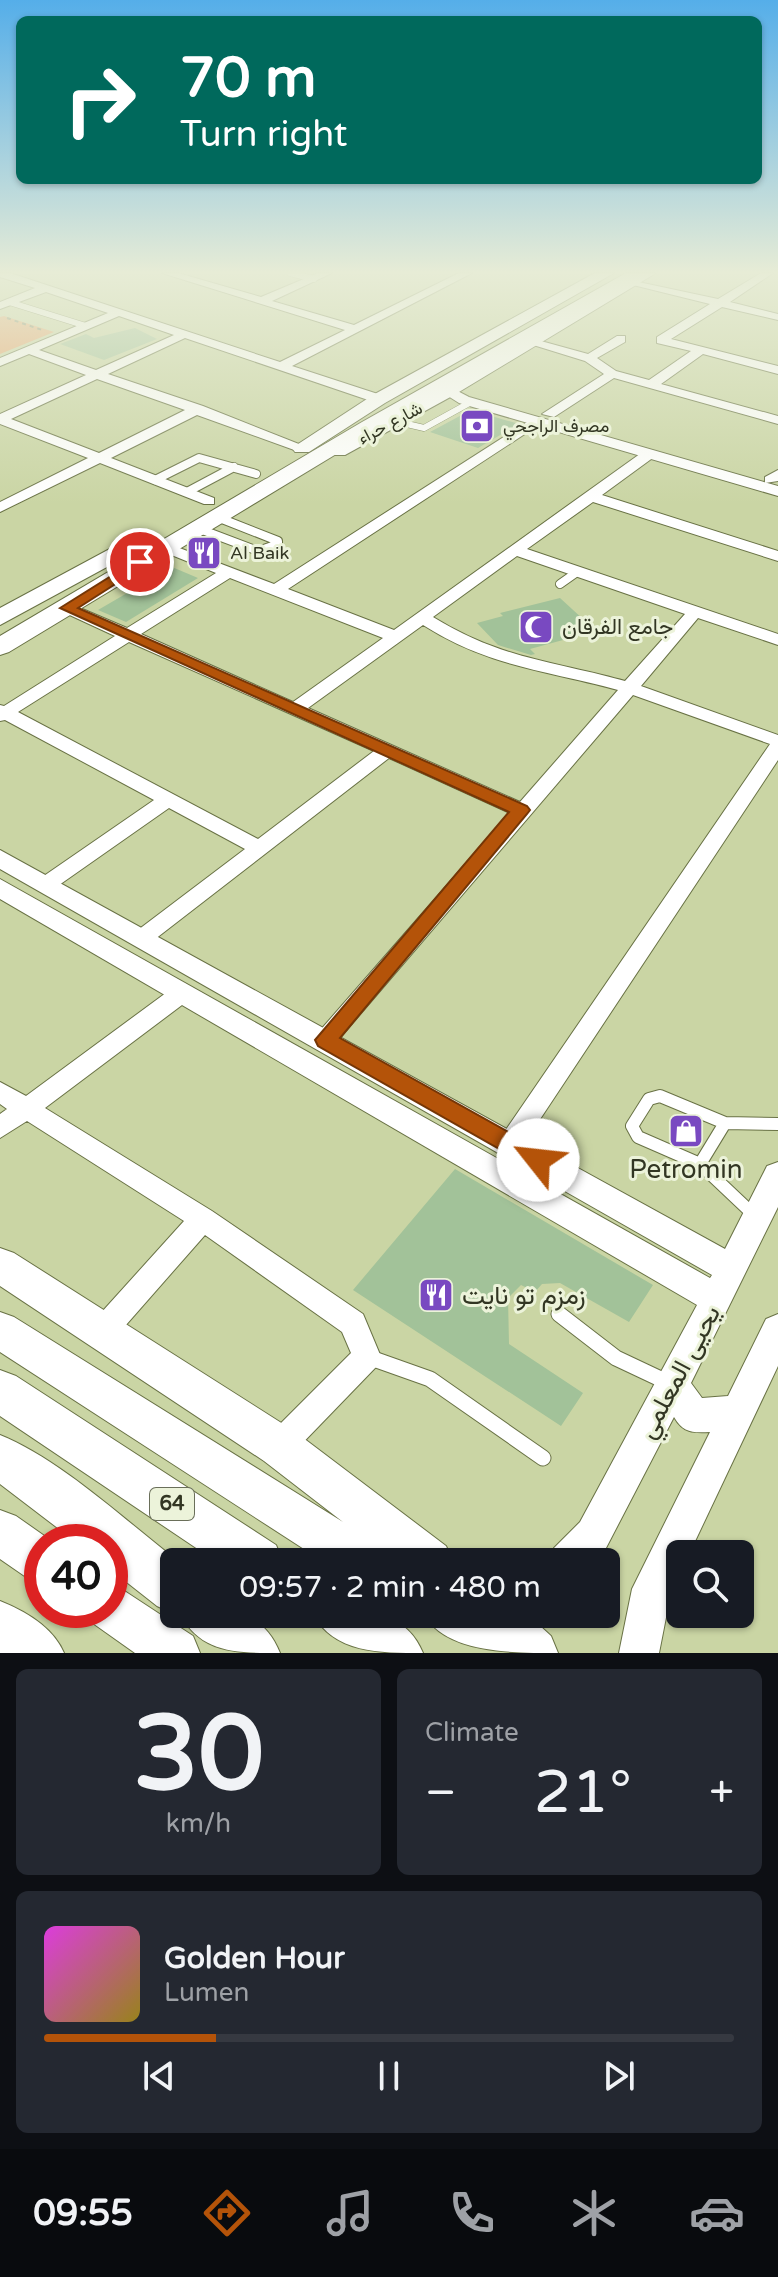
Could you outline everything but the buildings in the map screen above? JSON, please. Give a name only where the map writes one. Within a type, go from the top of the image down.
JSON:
[{"type":"main road","name":"شارع حراء","points":[[0,647],[212,521],[248,479],[379,399],[467,350]]},
{"type":"main road","name":"شارع حراء","points":[[248,479],[361,424],[496,350]]},
{"type":"main road","name":"شارع حراء","points":[[248,479],[394,421],[518,350]]},
{"type":"main road","name":"شارع حراء","points":[[302,448],[361,424]]},
{"type":"main road","name":"شارع حراء","points":[[0,618],[212,521]]},
{"type":"main road","points":[[0,1265],[279,1446],[412,1548]]},
{"type":"main road","points":[[0,1330],[343,1548]]},
{"type":"main road","name":"64","points":[[0,1391],[238,1548]]},
{"type":"main road","points":[[0,1457],[48,1490],[160,1578]]},
{"type":"main road","points":[[0,1532],[24,1549]]},
{"type":"main road","points":[[128,1620],[176,1653]]},
{"type":"main road","points":[[0,1624],[40,1653]]},
{"type":"main road","points":[[223,1628],[255,1653]]},
{"type":"main road","points":[[360,1628],[398,1653]]},
{"type":"main road","points":[[469,1628],[508,1653]]},
{"type":"main road","points":[[508,1628],[534,1653]]},
{"type":"street","points":[[0,362],[20,350]]},
{"type":"street","points":[[45,350],[98,374],[302,448]]},
{"type":"street","points":[[0,419],[150,350]]},
{"type":"street","points":[[234,350],[379,399]]},
{"type":"street","points":[[282,366],[313,350]]},
{"type":"street","points":[[564,350],[589,358],[612,374],[778,420]]},
{"type":"street","points":[[589,358],[602,350]]},
{"type":"street","points":[[650,385],[701,350]]},
{"type":"street","points":[[702,350],[778,370]]},
{"type":"street","points":[[276,590],[612,374]]},
{"type":"street","points":[[448,391],[471,402],[542,417],[687,460],[776,482]]},
{"type":"street","points":[[448,391],[476,393],[649,454],[687,460]]},
{"type":"street","points":[[0,508],[198,409]]},
{"type":"street","points":[[0,419],[187,492],[212,521]]},
{"type":"street","points":[[294,710],[649,454]]},
{"type":"street","points":[[590,496],[778,556]]},
{"type":"street","points":[[164,547],[396,637]]},
{"type":"street","points":[[516,551],[778,640]]},
{"type":"street","points":[[2,713],[228,572]]},
{"type":"street","points":[[67,608],[521,810]]},
{"type":"street","points":[[325,1040],[695,612]]},
{"type":"street","points":[[423,618],[484,651],[525,665],[578,674],[628,688],[778,744],[510,1144]]},
{"type":"street","points":[[2,713],[258,847]]},
{"type":"street","points":[[142,938],[386,751]]},
{"type":"street","points":[[45,885],[169,799]]},
{"type":"street","points":[[0,858],[45,885],[72,916],[182,993],[724,1284]]},
{"type":"street","points":[[0,888],[72,916],[142,938],[510,1144],[724,1284]]},
{"type":"street","points":[[0,1128],[182,993]]},
{"type":"street","points":[[0,1092],[203,1219],[353,1323],[367,1357],[279,1446]]},
{"type":"street","name":"يحيى المعلمي","points":[[581,1548],[593,1535],[778,1175]]},
{"type":"street","points":[[101,1333],[203,1219]]},
{"type":"street","points":[[639,1653],[652,1589],[778,1330]]},
{"type":"street","points":[[672,1384],[693,1416],[738,1412]]},
{"type":"lane","points":[[394,421],[424,428],[471,402]]},
{"type":"lane","points":[[155,480],[199,458],[248,479]]},
{"type":"lane","points":[[187,492],[248,479]]},
{"type":"lane","points":[[212,521],[244,528]]},
{"type":"lane","points":[[212,521],[244,528],[278,541],[278,544],[258,551],[212,521]]},
{"type":"lane","points":[[560,584],[577,572]]},
{"type":"lane","points":[[757,1218],[700,1164],[638,1137],[632,1126],[649,1099],[660,1096],[725,1123],[778,1124]]},
{"type":"lane","points":[[700,1164],[725,1123]]},
{"type":"lane","points":[[559,1314],[616,1358],[672,1384]]},
{"type":"lane","points":[[367,1357],[430,1379],[543,1458]]},
{"type":"place","name":"مصرف الراجحي","points":[[477,426]]},
{"type":"place","name":"Al Baik","points":[[204,553]]},
{"type":"place","name":"جامع الفرقان","points":[[536,627]]},
{"type":"place","name":"Petromin","points":[[686,1131]]},
{"type":"place","name":"زمزم تو نايت","points":[[436,1295]]},
{"type":"route","points":[[140,562],[67,608],[521,810],[325,1040],[538,1160]]}]
